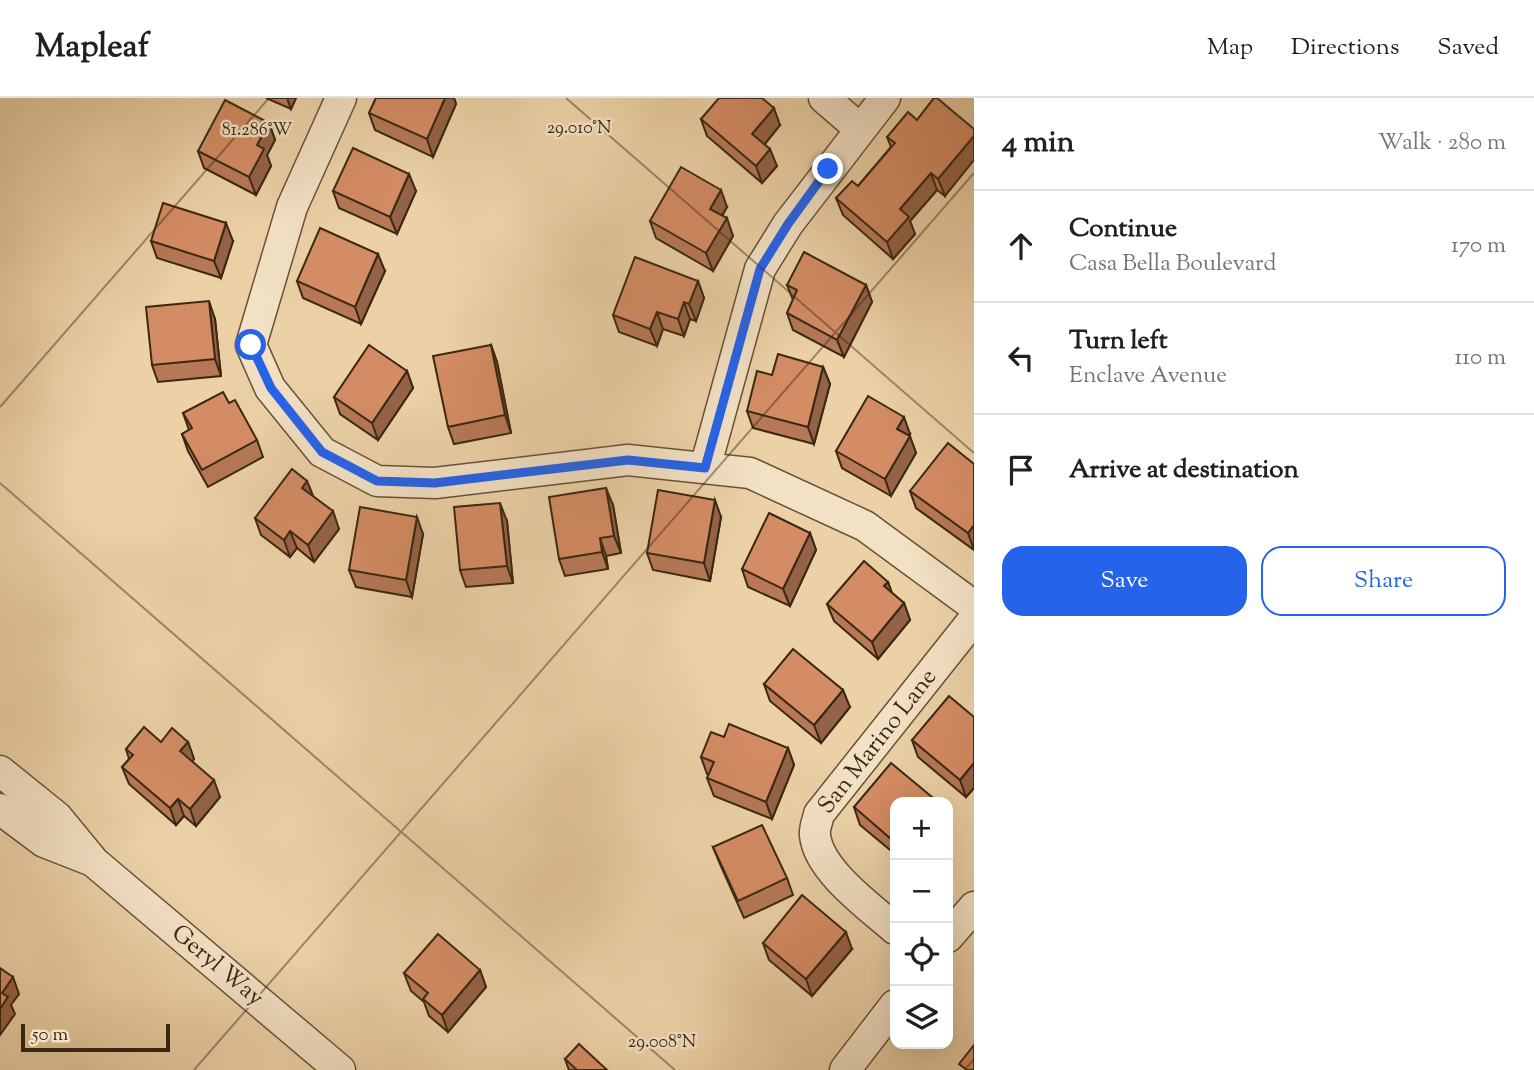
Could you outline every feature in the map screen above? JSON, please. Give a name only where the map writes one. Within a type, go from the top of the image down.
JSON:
[{"type":"street","points":[[341,98],[292,207],[251,345],[271,388],[322,452],[377,481],[435,483],[628,460],[750,472],[864,526],[974,606]]},
{"type":"street","points":[[824,98],[860,129]]},
{"type":"street","points":[[705,468],[760,269],[788,224],[885,98]]},
{"type":"street","name":"San Marino Lane","points":[[890,925],[839,879],[821,854],[814,834],[819,814],[974,619]]},
{"type":"street","name":"Geryl Way","points":[[0,771],[57,817],[94,862],[340,1070]]},
{"type":"street","name":"Geryl Way","points":[[0,809],[44,842],[94,862]]},
{"type":"street","points":[[953,931],[974,907]]},
{"type":"street","points":[[845,1070],[890,1012]]},
{"type":"building","points":[[376,98],[445,98],[427,139],[369,113]]},
{"type":"building","points":[[719,98],[762,98],[774,108],[752,134],[770,149],[756,166],[701,119]]},
{"type":"building","points":[[934,98],[974,129],[974,136],[938,179],[931,173],[900,209],[909,217],[887,242],[836,198],[852,181],[858,186],[895,143],[887,137],[908,112],[917,120]]},
{"type":"building","points":[[225,100],[269,123],[257,145],[264,149],[249,177],[198,151]]},
{"type":"building","points":[[353,148],[409,174],[390,217],[333,191]]},
{"type":"building","points":[[681,167],[721,190],[710,209],[727,218],[706,253],[650,221]]},
{"type":"building","points":[[163,203],[226,223],[214,261],[151,241]]},
{"type":"building","points":[[320,228],[378,254],[355,307],[297,281]]},
{"type":"building","points":[[804,252],[866,285],[837,340],[787,313],[797,290],[787,285]]},
{"type":"building","points":[[635,257],[698,281],[689,304],[684,302],[678,319],[657,312],[650,329],[613,315]]},
{"type":"building","points":[[209,301],[215,359],[152,365],[146,307]]},
{"type":"building","points":[[369,345],[407,371],[372,423],[334,397]]},
{"type":"building","points":[[491,345],[505,415],[448,427],[433,356]]},
{"type":"building","points":[[778,354],[823,367],[808,427],[747,411],[757,371],[772,375]]},
{"type":"building","points":[[223,392],[229,403],[235,400],[257,440],[202,470],[182,434],[192,428],[183,413]]},
{"type":"building","points":[[868,396],[904,417],[897,429],[910,436],[885,479],[836,451]]},
{"type":"building","points":[[948,443],[974,464],[974,525],[968,533],[910,491]]},
{"type":"building","points":[[292,469],[307,481],[302,488],[333,511],[308,545],[290,531],[284,540],[255,518]]},
{"type":"building","points":[[606,488],[614,536],[600,538],[602,552],[559,559],[549,497]]},
{"type":"building","points":[[658,490],[715,500],[704,563],[647,553]]},
{"type":"building","points":[[500,503],[507,566],[460,570],[454,507]]},
{"type":"building","points":[[360,507],[417,517],[406,580],[349,570]]},
{"type":"building","points":[[769,513],[810,533],[783,589],[742,569]]},
{"type":"building","points":[[864,561],[888,582],[884,586],[904,603],[872,642],[827,604]]},
{"type":"building","points":[[793,649],[843,690],[814,725],[764,684]]},
{"type":"building","points":[[949,696],[974,717],[974,763],[960,780],[912,740]]},
{"type":"building","points":[[729,724],[788,748],[766,802],[707,778],[714,762],[701,757],[711,732],[724,737]]},
{"type":"building","points":[[144,727],[161,742],[172,728],[188,742],[180,751],[214,780],[190,809],[178,799],[170,808],[122,767],[133,755],[126,749]]},
{"type":"building","points":[[891,763],[932,797],[890,797],[890,838],[854,807]]},
{"type":"building","points":[[762,825],[787,878],[738,901],[713,847]]},
{"type":"building","points":[[802,895],[846,932],[806,979],[763,943]]},
{"type":"building","points":[[438,934],[480,970],[442,1015],[423,999],[428,993],[404,973]]},
{"type":"building","points":[[0,968],[13,977],[2,993],[8,997],[0,1009]]},
{"type":"building","points":[[579,1044],[607,1070],[577,1070],[565,1059]]},
{"type":"building","points":[[974,1045],[974,1070],[967,1070],[959,1064]]},
{"type":"route","points":[[251,345],[271,388],[322,452],[377,481],[435,483],[628,460],[705,468],[760,269],[788,224],[828,169]]}]
